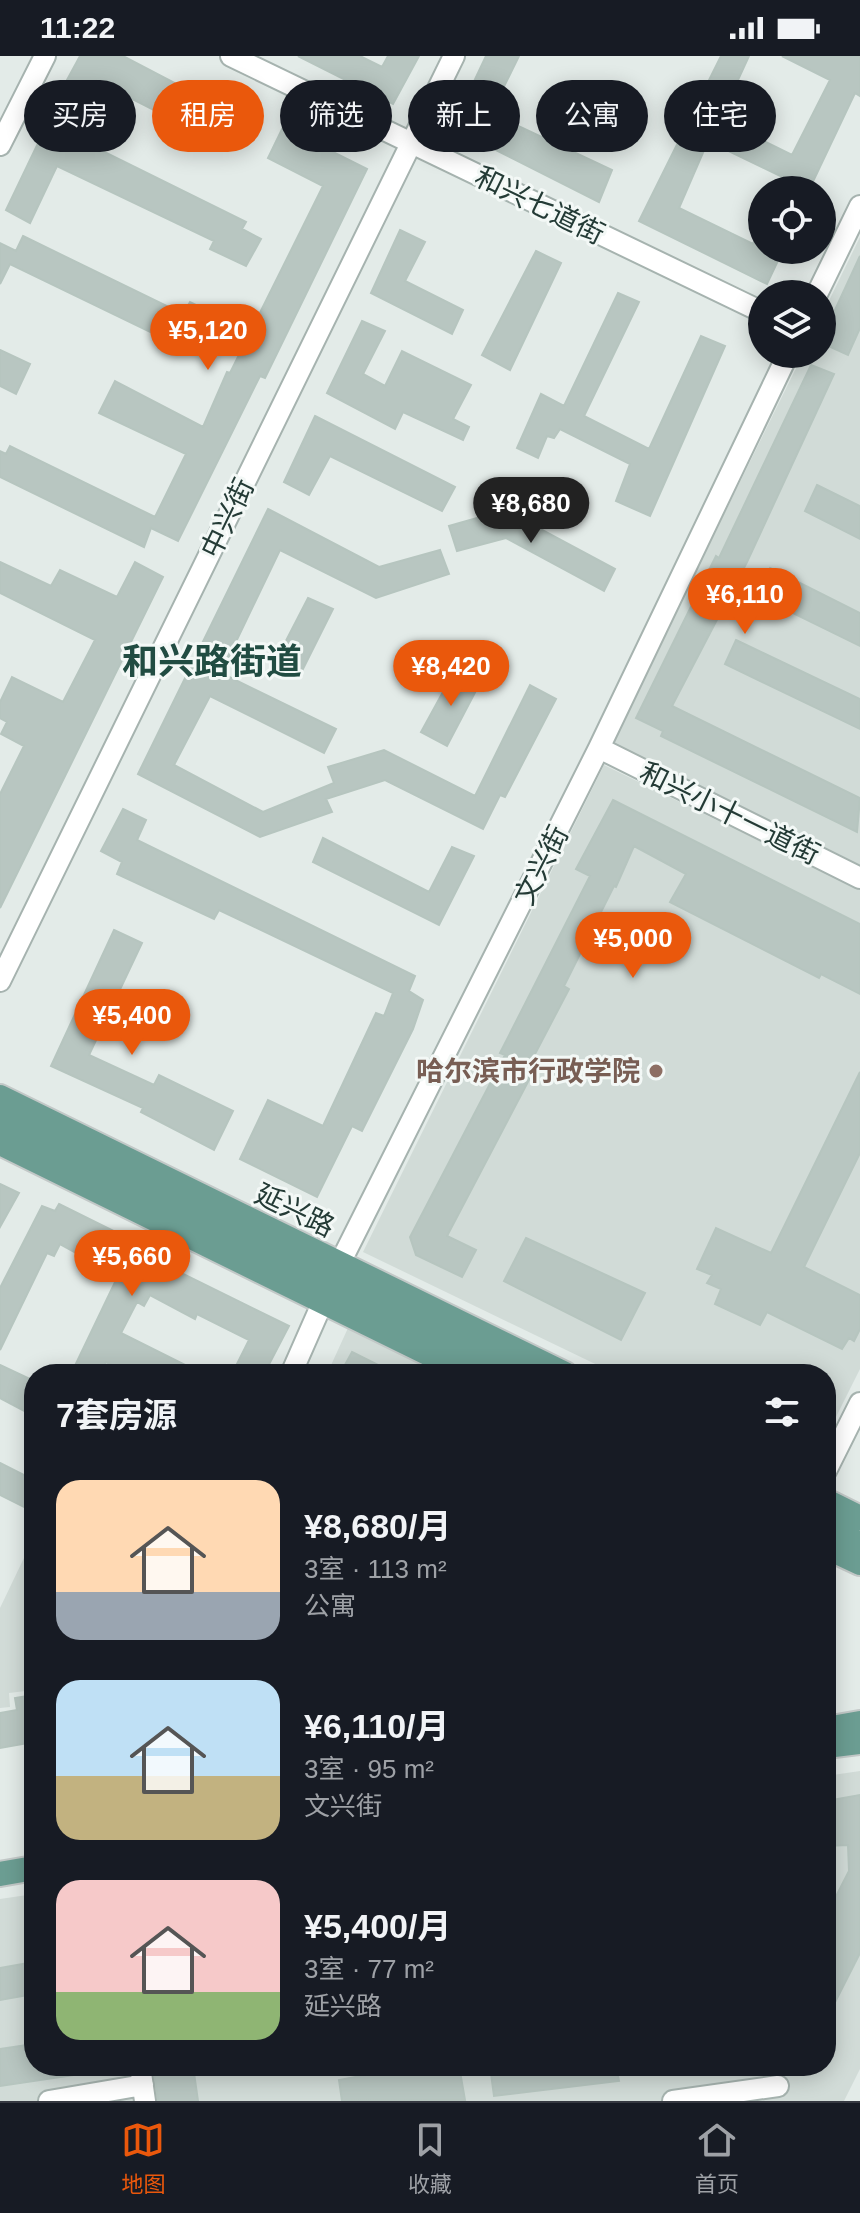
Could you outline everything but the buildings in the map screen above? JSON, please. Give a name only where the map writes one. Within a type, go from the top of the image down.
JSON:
[{"type":"main road","name":"延兴路","points":[[0,1097],[330,1284],[454,1364]]},
{"type":"main road","points":[[0,1121],[494,1364]]},
{"type":"main road","name":"延兴路","points":[[0,1143],[330,1284],[539,1364]]},
{"type":"main road","points":[[836,1506],[860,1518]]},
{"type":"main road","points":[[836,1532],[860,1544]]},
{"type":"main road","points":[[836,1552],[860,1563]]},
{"type":"main road","points":[[836,1727],[860,1723]]},
{"type":"main road","points":[[836,1745],[860,1742]]},
{"type":"main road","points":[[0,1860],[24,1856]]},
{"type":"main road","points":[[0,1874],[24,1870]]},
{"type":"street","points":[[0,145],[45,56]]},
{"type":"street","name":"和兴七道街","points":[[231,56],[408,142]]},
{"type":"street","name":"中兴街","points":[[442,80],[454,56]]},
{"type":"street","name":"中兴街","points":[[0,981],[408,147]]},
{"type":"street","name":"和兴七道街","points":[[429,152],[748,305]]},
{"type":"street","points":[[824,280],[860,206]]},
{"type":"street","name":"文兴街","points":[[295,1364],[330,1284],[599,748],[781,368]]},
{"type":"street","name":"和兴小十一道街","points":[[599,748],[860,878]]},
{"type":"street","points":[[836,1451],[860,1403]]},
{"type":"street","points":[[49,2101],[143,2084]]},
{"type":"street","points":[[675,2101],[778,2086]]},
{"type":"shaded area","points":[[860,237],[860,865],[612,742],[796,368],[836,368],[836,286]]},
{"type":"shaded area","name":"哈尔滨市行政学院","points":[[604,765],[860,890],[860,1369],[836,1417],[836,1364],[595,1364],[363,1252]]},
{"type":"shaded area","points":[[348,1328],[422,1364],[332,1364]]},
{"type":"shaded area","points":[[24,1558],[24,1691],[9,1693],[10,1707],[0,1708],[0,1608]]},
{"type":"shaded area","points":[[860,1771],[860,2069],[844,2101],[0,2101],[0,1899],[24,1895],[24,2076],[836,2076],[836,1775]]},
{"type":"place","name":"哈尔滨市行政学院","points":[[656,1071]]},
{"type":"district","name":"和兴路街道","points":[[212,661]]}]
